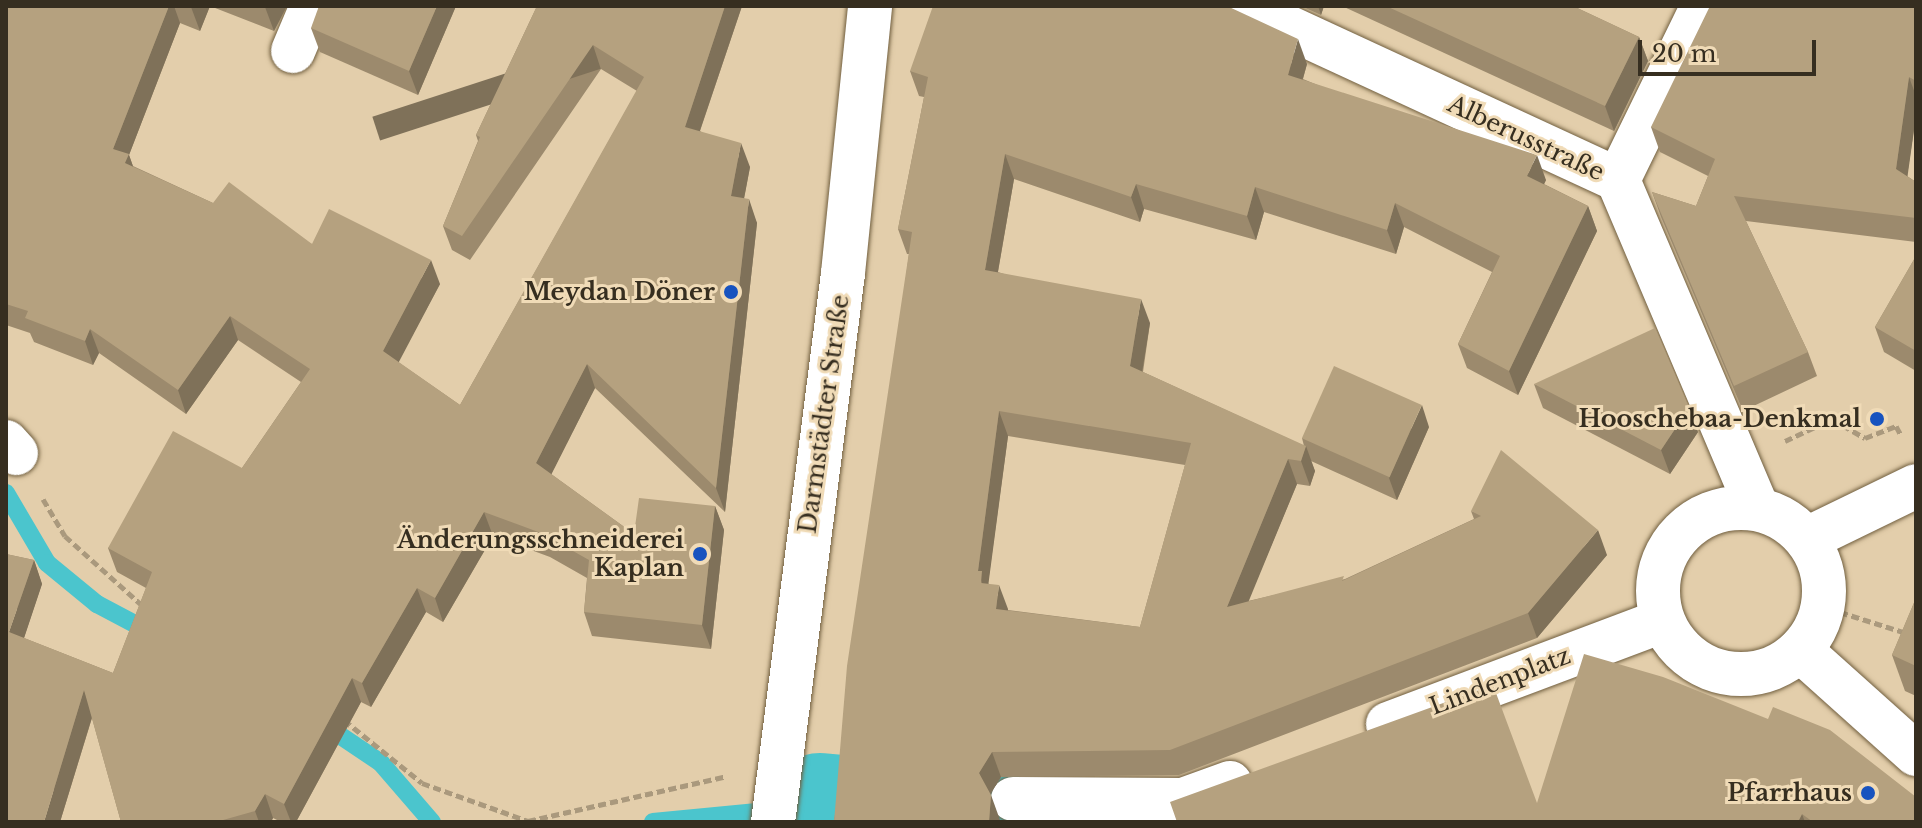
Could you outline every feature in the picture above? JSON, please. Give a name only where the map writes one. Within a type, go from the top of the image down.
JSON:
[{"type":"street","points":[[293,51],[312,6]]},
{"type":"street","name":"Darmstädter Straße","points":[[773,822],[843,273],[870,6]]},
{"type":"street","name":"Alberusstraße","points":[[1242,6],[1618,180],[1757,508]]},
{"type":"street","points":[[1618,180],[1703,6]]},
{"type":"street","points":[[1807,539],[1913,467]]},
{"type":"street","points":[[1757,508],[1786,520],[1807,539],[1823,574],[1823,608],[1800,650],[1763,671],[1717,671],[1688,656],[1662,621],[1657,586],[1664,558],[1680,533],[1721,509],[1757,508]]},
{"type":"street","name":"Lindenplatz","points":[[1348,739],[1662,621]]},
{"type":"street","points":[[1800,650],[1916,754]]},
{"type":"street","points":[[1013,799],[1183,800],[1273,767]]},
{"type":"path","points":[[1738,463],[1832,419],[1865,438],[1896,426],[1913,467]]},
{"type":"path","points":[[11,447],[65,536],[96,570],[147,608]]},
{"type":"path","points":[[1823,608],[1916,636]]},
{"type":"path","points":[[337,716],[422,783],[528,821],[779,765]]},
{"type":"building","points":[[6,6],[169,6],[113,149],[129,154],[125,163],[213,203],[229,182],[312,244],[329,209],[431,260],[383,351],[460,405],[644,77],[593,45],[462,236],[443,226],[480,137],[476,135],[537,6],[725,6],[685,127],[741,143],[731,196],[749,199],[716,488],[587,364],[536,463],[634,534],[639,498],[715,506],[702,625],[584,612],[589,560],[541,533],[484,512],[435,598],[417,588],[362,683],[352,678],[284,804],[265,794],[255,811],[216,822],[121,822],[84,690],[44,822],[6,822],[6,554],[34,560],[9,632],[113,673],[152,572],[108,548],[173,431],[242,468],[310,369],[230,316],[178,390],[90,329],[85,341],[25,318],[28,311],[6,304]]},
{"type":"building","points":[[319,6],[437,6],[409,71],[311,28]]},
{"type":"building","points":[[933,6],[1227,6],[1298,39],[1288,75],[1537,155],[1527,176],[1588,206],[1509,371],[1458,344],[1500,256],[1395,203],[1387,230],[1255,187],[1247,216],[1136,184],[1131,197],[1005,154],[985,270],[1141,299],[1130,366],[1306,446],[1301,461],[1288,459],[1227,607],[1344,576],[1342,581],[1481,516],[1471,511],[1501,450],[1598,530],[1528,613],[1170,750],[992,752],[979,773],[991,795],[989,822],[834,822],[847,666],[912,232],[898,229],[928,77],[910,71]],"holes":[[[999,411],[1191,443],[1140,627],[996,609],[999,585],[981,583],[982,571],[978,571]]]},
{"type":"building","points":[[1386,6],[1573,6],[1639,37],[1605,106]]},
{"type":"building","points":[[1710,6],[1916,6],[1916,81],[1909,77],[1896,169],[1916,182],[1916,218],[1734,196],[1808,352],[1734,386],[1652,192],[1696,206],[1715,159],[1651,127]]},
{"type":"building","points":[[1916,256],[1916,351],[1875,327]]},
{"type":"building","points":[[1655,328],[1689,408],[1661,450],[1534,384]]},
{"type":"building","points":[[1334,366],[1422,405],[1390,477],[1302,438]]},
{"type":"building","points":[[1916,598],[1916,666],[1892,655]]},
{"type":"building","points":[[1584,654],[1663,677],[1768,719],[1773,707],[1830,730],[1916,797],[1916,822],[1813,822],[1802,814],[1798,822],[1177,822],[1170,802],[1493,685],[1537,803]]},
{"type":"waterway","points":[[6,493],[47,563],[97,604],[152,633]]},
{"type":"waterway","points":[[323,724],[381,763],[432,822]]},
{"type":"waterway","points":[[653,822],[820,806]]},
{"type":"waterway","points":[[820,806],[992,822]]},
{"type":"place","name":"Meydan Döner","points":[[731,292]]},
{"type":"place","name":"Hooschebaa-Denkmal","points":[[1877,419]]},
{"type":"place","name":"Änderungsschneiderei Kaplan","points":[[700,554]]},
{"type":"place","name":"Pfarrhaus","points":[[1868,793]]}]
